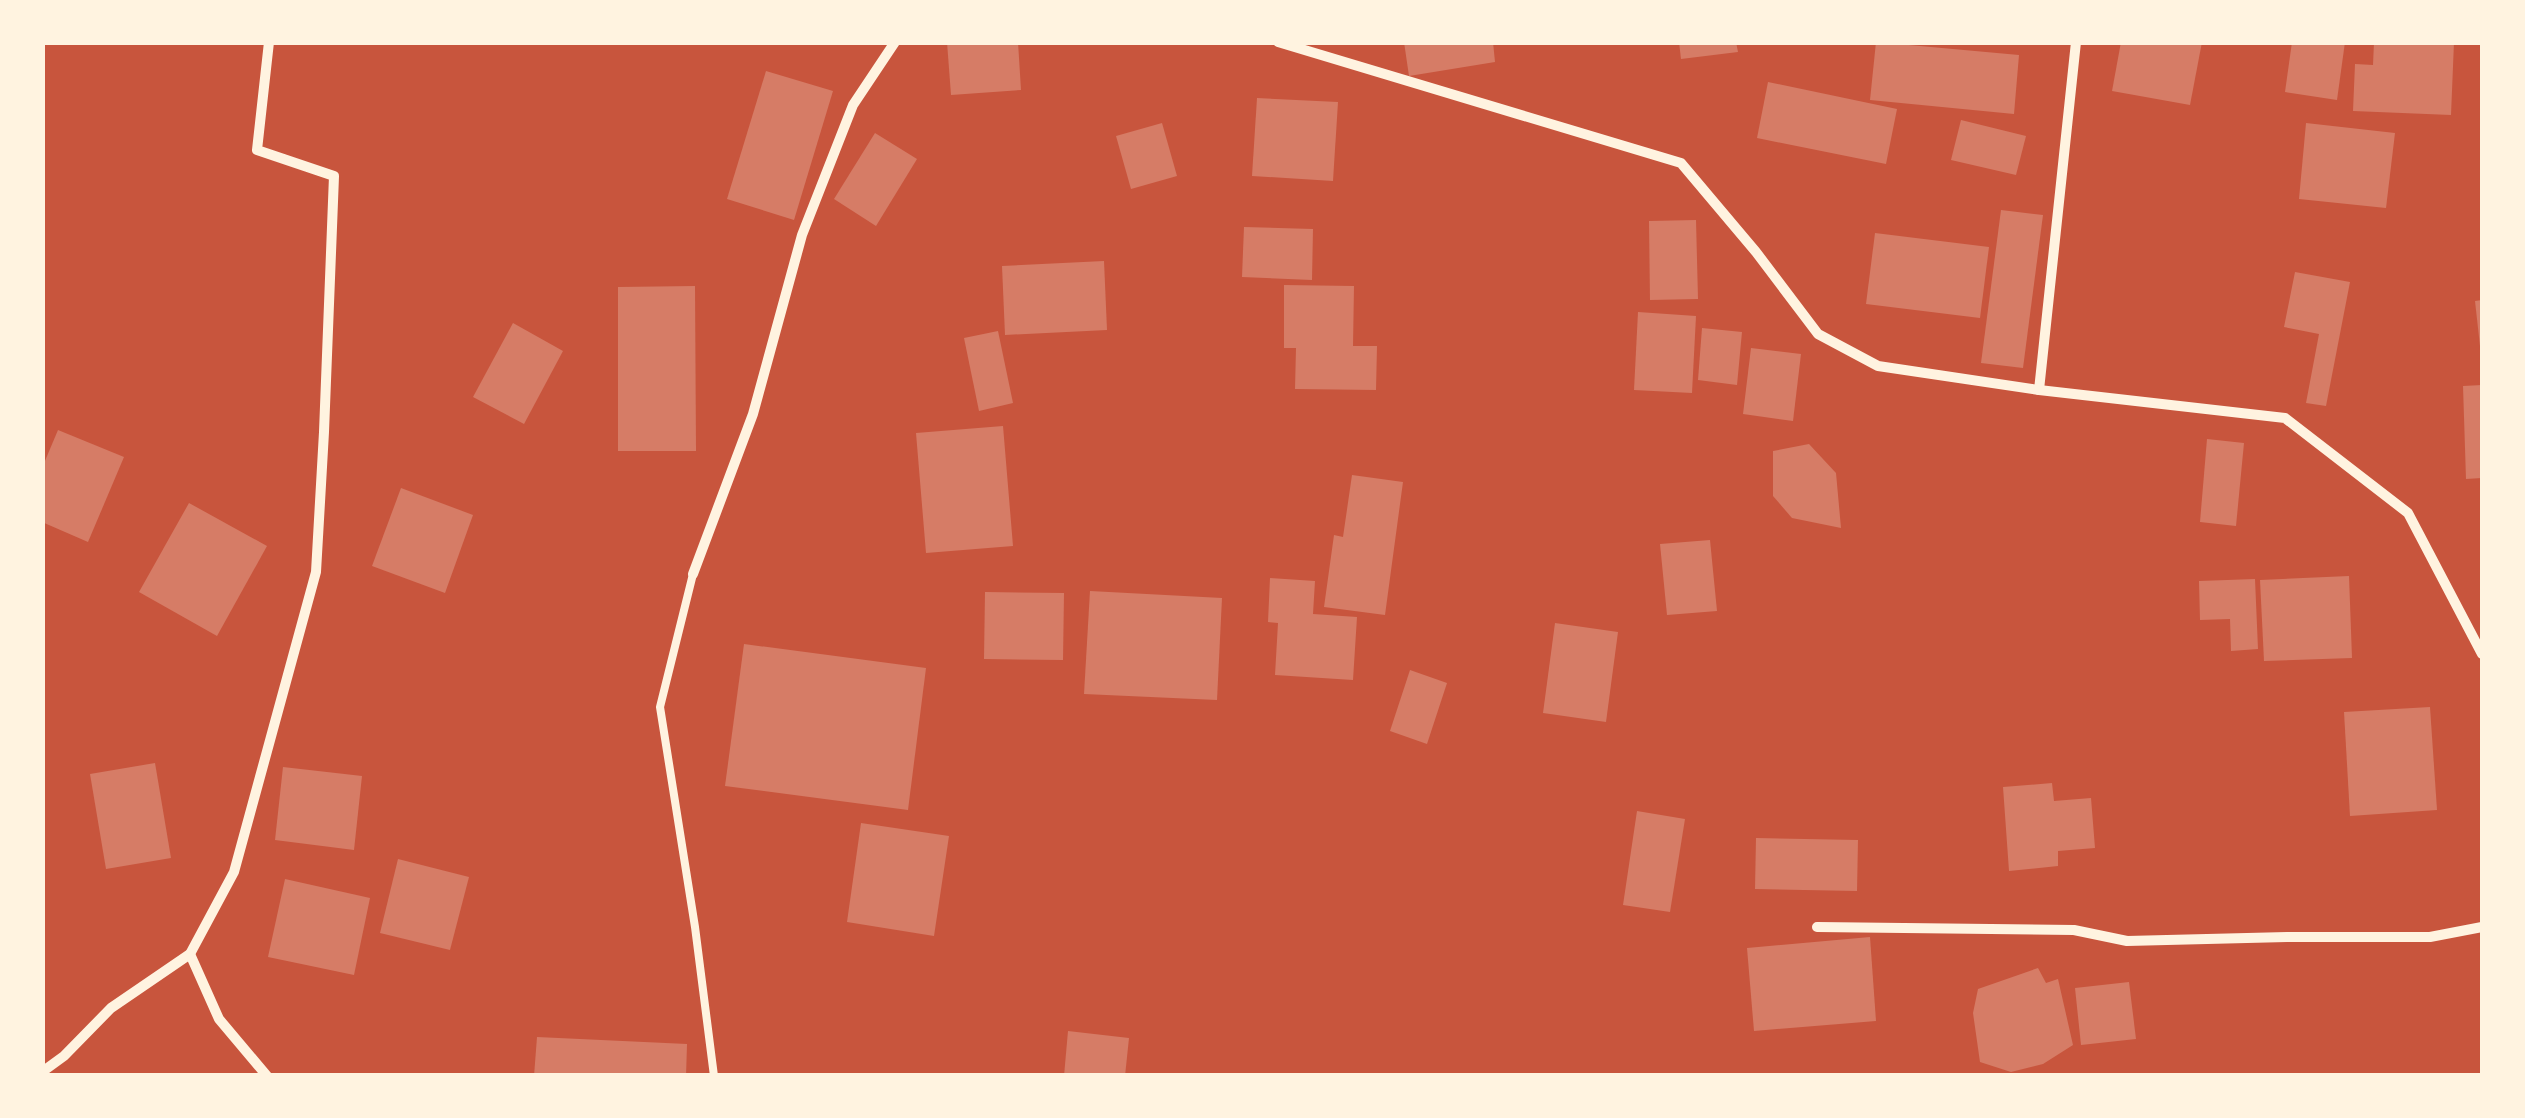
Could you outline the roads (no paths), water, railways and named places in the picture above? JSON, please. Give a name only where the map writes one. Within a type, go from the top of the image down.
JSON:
[{"type":"street","points":[[42,1072],[64,1056],[111,1008],[190,954],[234,872],[316,572],[334,176],[256,150],[269,42]]},
{"type":"street","points":[[693,574],[753,414],[802,236],[853,105],[895,42]]},
{"type":"street","points":[[1278,42],[1681,163],[1818,334],[1878,366],[2039,390],[2284,418],[2408,513],[2482,654]]},
{"type":"street","points":[[2039,390],[2076,42]]},
{"type":"street","points":[[1817,926],[2074,930],[2127,941],[2430,937],[2482,928]]},
{"type":"street","points":[[190,954],[219,1019],[267,1076]]},
{"type":"lane","points":[[693,574],[660,707],[714,1076]]}]
